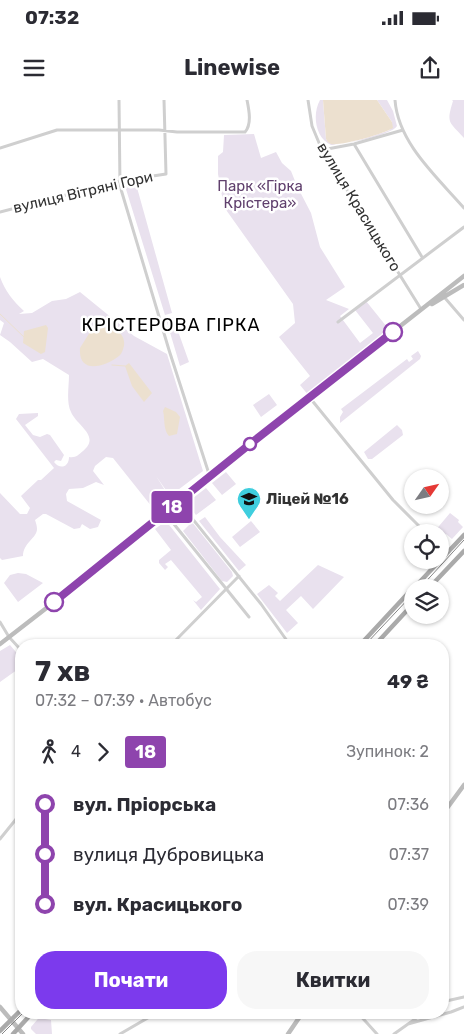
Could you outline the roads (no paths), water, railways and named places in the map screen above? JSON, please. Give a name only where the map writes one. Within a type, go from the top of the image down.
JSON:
[{"type":"main road","points":[[0,644],[464,276]]},
{"type":"main road","points":[[422,310],[464,285]]},
{"type":"main road","points":[[449,551],[464,535]]},
{"type":"main road","points":[[438,579],[464,551]]},
{"type":"main road","points":[[422,579],[431,569]]},
{"type":"main road","points":[[366,639],[404,598]]},
{"type":"main road","points":[[381,639],[404,614]]},
{"type":"main road","points":[[449,805],[464,785]]},
{"type":"main road","points":[[0,1008],[23,1034]]},
{"type":"main road","points":[[0,1031],[15,1017]]},
{"type":"main road","points":[[13,1034],[26,1019]]},
{"type":"main road","points":[[288,1034],[298,1019]]},
{"type":"street","points":[[119,100],[120,181],[169,350],[210,477]]},
{"type":"street","points":[[164,100],[164,131]]},
{"type":"street","points":[[0,148],[52,131],[245,132],[249,127],[250,121],[247,100]]},
{"type":"street","name":"вулиця Красицького","points":[[308,100],[312,126],[322,150],[422,310]]},
{"type":"street","points":[[395,100],[403,130],[423,160],[464,208]]},
{"type":"street","points":[[322,150],[354,144],[403,130]]},
{"type":"street","name":"вулиця Вітряні Гори","points":[[0,212],[120,181],[166,174],[164,131]]},
{"type":"street","points":[[354,144],[422,257]]},
{"type":"street","points":[[338,322],[399,274],[464,227]]},
{"type":"street","points":[[445,298],[464,320]]},
{"type":"street","points":[[310,398],[393,500],[417,524]]},
{"type":"street","points":[[179,502],[285,639]]},
{"type":"street","points":[[165,513],[249,617]]},
{"type":"street","points":[[177,639],[238,576]]},
{"type":"street","points":[[0,622],[15,643]]},
{"type":"street","points":[[0,839],[15,820]]},
{"type":"street","points":[[449,1000],[464,997]]},
{"type":"street","points":[[449,1013],[464,1007]]},
{"type":"street","points":[[120,1034],[146,1019]]},
{"type":"street","points":[[363,1019],[377,1034]]},
{"type":"street","points":[[394,1034],[415,1019]]},
{"type":"street","points":[[408,1024],[426,1019]]},
{"type":"waterway","points":[[0,314],[25,338]]},
{"type":"waterway","points":[[112,365],[125,366]]},
{"type":"tram line","points":[[428,579],[464,540]]},
{"type":"tram line","points":[[371,639],[404,604]]},
{"type":"tram line","points":[[2,1034],[17,1019]]},
{"type":"place","name":"Ліцей №16","points":[[249,520]]},
{"type":"district","name":"КРІСТЕРОВА ГІРКА","points":[[171,325]]},
{"type":"park label","name":"Парк «Гірка Крістера»","points":[[260,194]]}]
